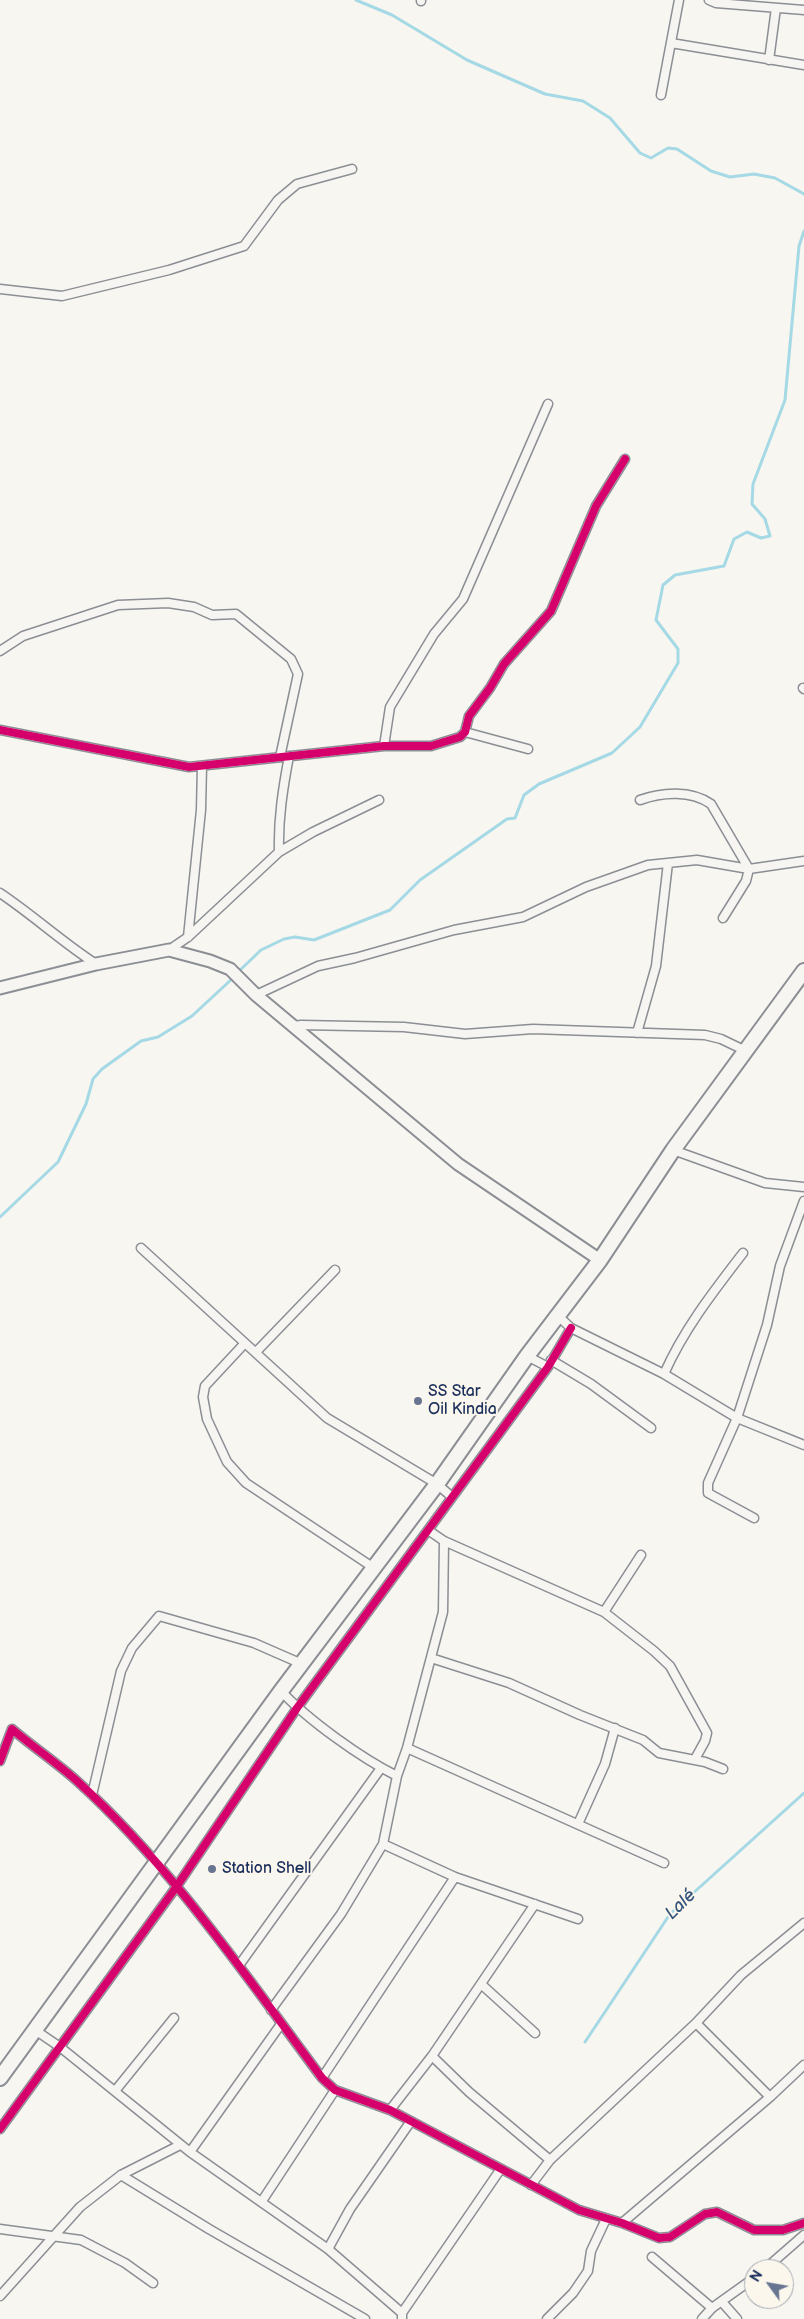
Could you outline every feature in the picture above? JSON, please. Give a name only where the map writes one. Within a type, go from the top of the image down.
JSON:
[{"type":"highway","points":[[0,2078],[281,1691],[437,1484],[527,1356],[600,1260],[673,1150],[802,977]]},
{"type":"street","points":[[661,95],[679,0]]},
{"type":"street","points":[[709,0],[716,3],[804,10]]},
{"type":"street","points":[[769,60],[776,8]]},
{"type":"street","points":[[671,43],[804,65]]},
{"type":"street","points":[[0,289],[62,296],[169,270],[244,246],[278,200],[297,184],[352,169]]},
{"type":"street","points":[[384,746],[390,707],[434,634],[463,599],[548,404]]},
{"type":"street","points":[[0,730],[188,767],[384,746],[431,746],[460,737],[464,732],[469,716],[490,688],[504,664],[551,611],[596,506],[625,459]]},
{"type":"street","points":[[0,651],[22,636],[118,605],[168,603],[194,607],[212,615],[236,614],[291,659],[298,674],[280,757]]},
{"type":"street","points":[[464,732],[528,749]]},
{"type":"street","points":[[279,852],[278,827],[289,756]]},
{"type":"street","points":[[188,937],[201,810],[202,766]]},
{"type":"street","points":[[640,800],[658,794],[702,798],[711,804],[749,869],[746,881],[723,918]]},
{"type":"street","points":[[0,988],[96,964],[169,950],[188,937],[279,852],[313,832],[379,800]]},
{"type":"street","points":[[256,995],[318,966],[355,958],[454,930],[523,917],[586,887],[648,865],[697,860],[749,869],[804,861]]},
{"type":"street","points":[[637,1033],[656,966],[668,863]]},
{"type":"street","points":[[0,893],[96,964]]},
{"type":"street","points":[[169,950],[210,961],[230,969],[256,995],[458,1164],[600,1260]]},
{"type":"street","points":[[294,1026],[404,1027],[465,1034],[533,1029],[705,1035],[721,1039],[746,1051]]},
{"type":"street","points":[[673,1150],[765,1183],[804,1187]]},
{"type":"street","points":[[754,1518],[708,1493],[708,1483],[737,1418],[767,1325],[780,1266],[804,1201]]},
{"type":"street","points":[[141,1248],[327,1418],[437,1484],[452,1497]]},
{"type":"street","points":[[664,1374],[676,1348],[698,1313],[743,1253]]},
{"type":"street","points":[[256,1352],[335,1270]]},
{"type":"street","points":[[557,1315],[571,1328],[664,1374],[737,1418],[804,1445]]},
{"type":"street","points":[[0,2130],[177,1886],[297,1708],[550,1364],[571,1328]]},
{"type":"street","points":[[245,1343],[205,1386],[203,1397],[207,1419],[227,1462],[246,1483],[374,1568]]},
{"type":"street","points":[[527,1356],[550,1364],[592,1384],[650,1428]]},
{"type":"street","points":[[428,1530],[444,1541],[604,1612],[654,1650],[670,1666],[707,1733],[705,1741],[695,1759]]},
{"type":"street","points":[[271,2010],[341,1914],[384,1844],[397,1776],[407,1748],[443,1612],[444,1541]]},
{"type":"street","points":[[604,1612],[641,1555]]},
{"type":"street","points":[[92,1795],[121,1671],[132,1648],[159,1616],[254,1644],[302,1664]]},
{"type":"street","points":[[431,1658],[509,1683],[642,1740],[659,1753],[695,1759],[723,1769]]},
{"type":"street","points":[[281,1691],[297,1708],[381,1768],[397,1776]]},
{"type":"street","points":[[578,1824],[593,1795],[605,1764],[615,1728]]},
{"type":"street","points":[[0,1761],[12,1729],[76,1779],[177,1886],[240,1964],[281,2024],[322,2078],[335,2090],[390,2110],[500,2170],[579,2210],[606,2220],[622,2223],[659,2238],[670,2237],[705,2214],[717,2212],[754,2230],[783,2230],[804,2223]]},
{"type":"street","points":[[407,1748],[664,1863]]},
{"type":"street","points":[[240,1964],[381,1768]]},
{"type":"street","points":[[384,1844],[455,1877],[578,1919]]},
{"type":"street","points":[[322,2078],[455,1877]]},
{"type":"street","points":[[390,2110],[432,2056],[535,1904]]},
{"type":"street","points":[[531,2185],[550,2160],[696,2022],[741,1975],[804,1923]]},
{"type":"street","points":[[481,1984],[535,2033]]},
{"type":"street","points":[[115,2091],[174,2018]]},
{"type":"street","points":[[696,2022],[770,2097]]},
{"type":"street","points":[[190,2152],[281,2024]]},
{"type":"street","points":[[35,2030],[60,2047],[180,2145],[328,2250],[402,2316],[500,2170]]},
{"type":"street","points":[[432,2056],[469,2092],[550,2160]]},
{"type":"street","points":[[622,2223],[770,2097],[804,2065]]},
{"type":"street","points":[[262,2202],[335,2090]]},
{"type":"street","points":[[328,2250],[350,2209],[411,2121]]},
{"type":"street","points":[[0,2296],[80,2206],[121,2175],[180,2145]]},
{"type":"street","points":[[121,2175],[209,2229],[365,2319]]},
{"type":"street","points":[[547,2319],[573,2293],[588,2271],[591,2251],[606,2220]]},
{"type":"street","points":[[0,2229],[81,2240],[125,2264],[153,2283]]},
{"type":"street","points":[[776,2259],[804,2235]]},
{"type":"street","points":[[652,2257],[712,2308]]},
{"type":"street","points":[[702,2319],[712,2308],[744,2286]]},
{"type":"street","points":[[722,2302],[737,2319]]},
{"type":"waterway","points":[[356,0],[392,15],[467,60],[545,94],[583,101],[610,118],[640,153],[651,158],[668,148],[677,149],[711,171],[730,177],[754,174],[775,178],[804,194]]},
{"type":"waterway","points":[[238,972],[261,950],[284,939],[295,937],[314,940],[390,910],[420,880],[507,819],[515,818],[524,795],[539,784],[612,753],[640,727],[678,663],[678,649],[656,620],[663,585],[675,575],[724,566],[734,539],[747,532],[761,538],[770,536],[765,519],[752,504],[753,484],[785,400],[799,246],[804,231]]},
{"type":"waterway","points":[[0,1217],[58,1162],[86,1104],[93,1079],[102,1069],[141,1041],[158,1037],[192,1016],[234,977]]},
{"type":"waterway","name":"Lalé","points":[[585,2042],[670,1914],[804,1793]]},
{"type":"cycle path","points":[[0,730],[189,767],[384,746],[431,746],[460,737],[465,732],[469,716],[490,688],[504,664],[551,611],[596,506],[625,459]]},
{"type":"cycle path","points":[[0,2129],[177,1886],[297,1708],[548,1367],[571,1328]]},
{"type":"cycle path","points":[[0,1761],[12,1729],[69,1774],[112,1815],[145,1850],[207,1924],[322,2078],[335,2090],[390,2110],[579,2210],[622,2223],[659,2238],[670,2237],[705,2214],[717,2212],[754,2230],[783,2230],[804,2223]]},
{"type":"place","name":"SS Star Oil Kindia","points":[[418,1401]]},
{"type":"place","name":"Station Shell","points":[[212,1869]]}]
